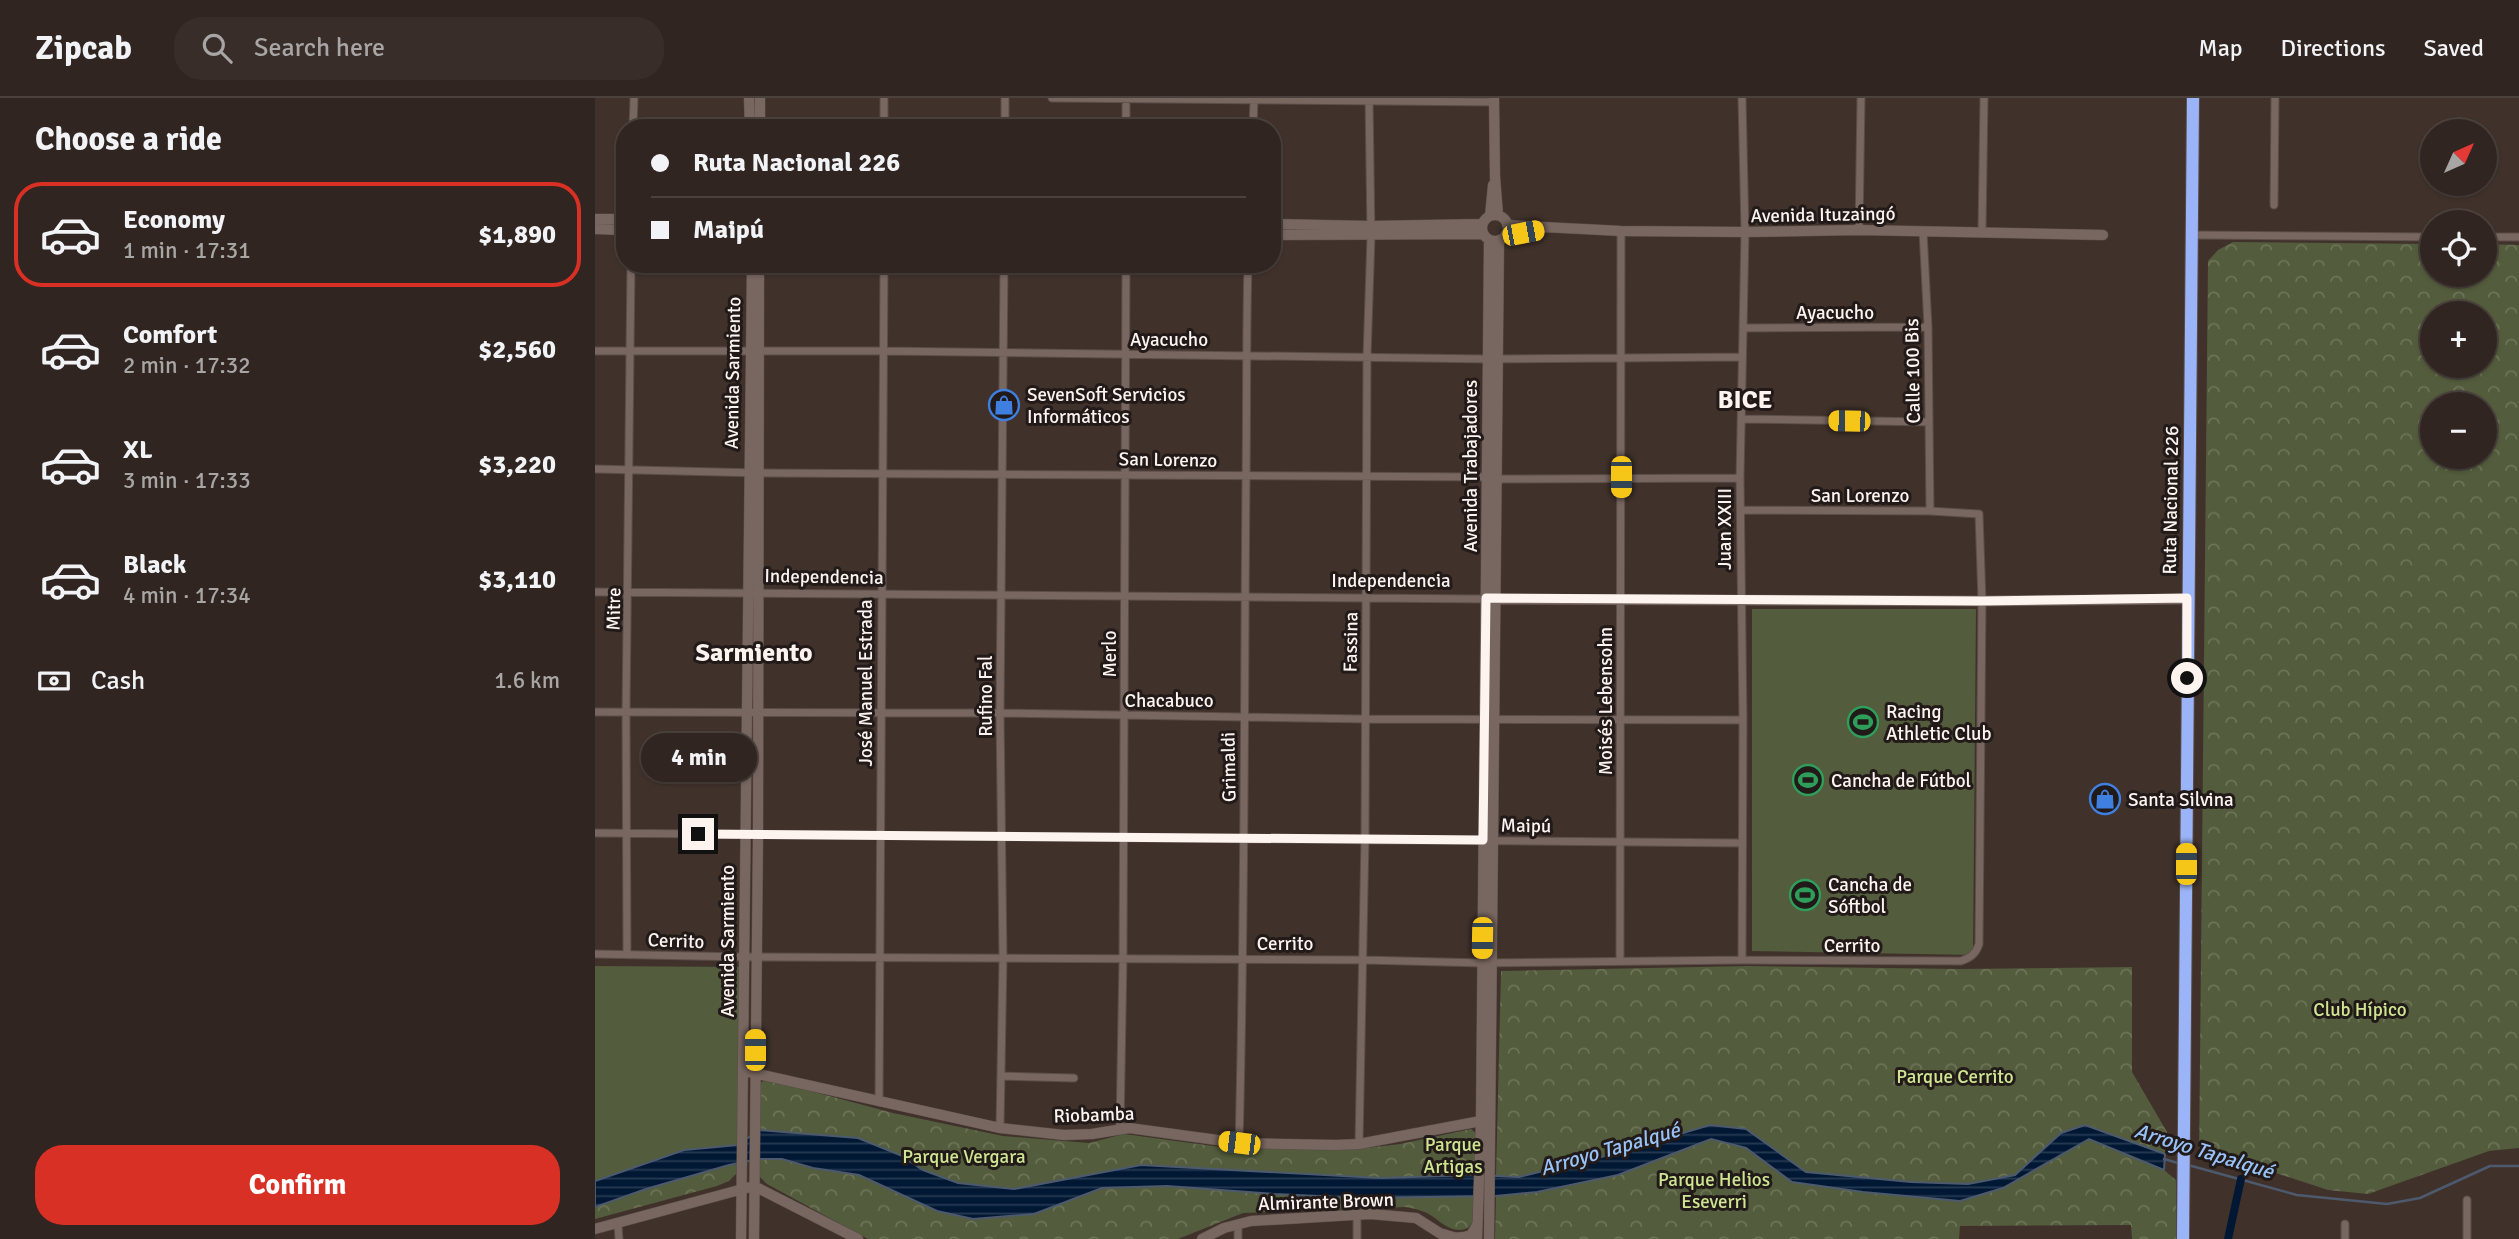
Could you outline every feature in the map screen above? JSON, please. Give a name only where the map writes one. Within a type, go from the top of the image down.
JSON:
[{"type":"highway","name":"Ruta Nacional 226","points":[[2183,1234],[2193,98]]},
{"type":"main road","points":[[749,98],[750,119]]},
{"type":"main road","points":[[760,98],[761,119]]},
{"type":"main road","points":[[1494,233],[1490,198],[1495,177],[1495,100]]},
{"type":"main road","points":[[1494,216],[1505,220],[1494,233]]},
{"type":"main road","points":[[595,219],[616,219]]},
{"type":"main road","name":"Avenida Ituzaingó","points":[[1281,225],[1371,231],[1494,233],[1543,229],[1745,232],[1859,230],[2103,235]]},
{"type":"main road","points":[[595,229],[616,230]]},
{"type":"main road","name":"Avenida Ituzaingó","points":[[1281,235],[1371,231]]},
{"type":"main road","name":"Avenida Trabajadores","points":[[1486,1120],[1493,963],[1489,719],[1494,233]]},
{"type":"main road","name":"Avenida Sarmiento","points":[[752,273],[755,351]]},
{"type":"main road","name":"Avenida Sarmiento","points":[[741,1239],[743,1092],[749,1072],[750,957],[745,835],[752,713],[753,473],[759,273]]},
{"type":"main road","name":"Independencia","points":[[1492,598],[1982,601],[2187,598]]},
{"type":"main road","name":"Avenida Sarmiento","points":[[750,957],[758,836],[752,713]]},
{"type":"main road","name":"Avenida Trabajadores","points":[[1489,840],[1482,963],[1489,1239]]},
{"type":"main road","name":"Avenida Sarmiento","points":[[749,1072],[755,1090],[754,1239]]},
{"type":"main road","name":"Riobamba","points":[[749,1072],[1000,1128],[1076,1136],[1120,1128],[1239,1143],[1359,1144],[1486,1120]]},
{"type":"main road","name":"Avenida Trabajadores","points":[[1477,1239],[1486,1145]]},
{"type":"main road","points":[[595,1230],[741,1190],[754,1181],[858,1239]]},
{"type":"main road","name":"Almirante Brown","points":[[1202,1239],[1238,1224],[1357,1215],[1416,1218],[1446,1237]]},
{"type":"main road","points":[[1446,1237],[1463,1238],[1471,1235],[1477,1221]]},
{"type":"street","points":[[633,98],[633,119]]},
{"type":"street","points":[[884,98],[884,119]]},
{"type":"street","points":[[1005,98],[1005,119]]},
{"type":"street","points":[[1052,98],[1495,100]]},
{"type":"street","name":"Juan XXIII","points":[[1742,98],[1745,232],[1740,478],[1742,960]]},
{"type":"street","points":[[1859,230],[1861,98]]},
{"type":"street","points":[[1982,231],[1984,98]]},
{"type":"street","points":[[2274,205],[2275,98]]},
{"type":"street","points":[[1126,99],[1126,119]]},
{"type":"street","points":[[1253,119],[1254,99]]},
{"type":"street","name":"Fassina","points":[[1359,1144],[1364,960],[1367,357],[1371,231],[1369,99]]},
{"type":"street","name":"Moisés Lebensohn","points":[[1620,961],[1621,231]]},
{"type":"street","name":"Calle 100 Bis","points":[[1923,231],[1928,327],[1930,511]]},
{"type":"street","points":[[2193,236],[2420,237]]},
{"type":"street","points":[[2497,237],[2519,237]]},
{"type":"street","name":"Mitre","points":[[627,954],[626,713],[631,273]]},
{"type":"street","name":"José Manuel Estrada","points":[[879,1102],[884,273]]},
{"type":"street","name":"Rufino Fal","points":[[1000,1128],[1003,958],[1000,713],[1004,273]]},
{"type":"street","name":"Merlo","points":[[1120,1128],[1125,715],[1126,273]]},
{"type":"street","name":"Grimaldi","points":[[1239,1143],[1244,959],[1243,716],[1248,273]]},
{"type":"street","name":"Ayacucho","points":[[1743,328],[1928,327]]},
{"type":"street","name":"Ayacucho","points":[[595,351],[884,351],[1493,359],[1742,358]]},
{"type":"street","points":[[1742,419],[1929,422]]},
{"type":"street","name":"San Lorenzo","points":[[595,469],[1247,477],[1740,478]]},
{"type":"street","name":"San Lorenzo","points":[[1741,510],[1979,513],[1982,601]]},
{"type":"street","name":"Independencia","points":[[595,592],[1492,598]]},
{"type":"street","name":"Cerrito","points":[[595,954],[1482,963],[1961,961],[1973,955],[1979,944],[1982,601]]},
{"type":"street","name":"Chacabuco","points":[[595,712],[1743,720]]},
{"type":"street","name":"Maipú","points":[[595,833],[1742,843]]},
{"type":"street","points":[[1001,1076],[1074,1078]]},
{"type":"street","points":[[2467,1200],[2467,1239]]},
{"type":"street","points":[[1357,1215],[1357,1239]]},
{"type":"street","points":[[1238,1224],[1238,1239]]},
{"type":"street","points":[[2345,1224],[2345,1239]]},
{"type":"street","points":[[618,1225],[619,1239]]},
{"type":"green space","name":"Club Hípico","points":[[2233,242],[2420,244],[2420,287],[2497,287],[2497,244],[2519,245],[2519,1148],[2489,1151],[2368,1194],[2328,1190],[2267,1170],[2199,1158],[2208,261],[2218,250]]},
{"type":"green space","name":"Racing Athletic Club","points":[[1752,609],[1976,609],[1973,955],[1752,951]]},
{"type":"green space","points":[[595,966],[744,967],[738,1145],[684,1150],[595,1181]]},
{"type":"green space","name":"Parque Cerrito","points":[[1748,966],[1959,969],[2132,967],[2132,1072],[2167,1132],[2165,1154],[2085,1125],[2061,1133],[2015,1175],[1968,1184],[1911,1182],[1806,1172],[1746,1130],[1605,1156],[1519,1177],[1496,1176],[1501,971]]},
{"type":"green space","points":[[766,1079],[893,1113],[1003,1136],[1089,1143],[1124,1134],[1228,1148],[1358,1149],[1400,1144],[1471,1129],[1477,1134],[1475,1175],[1380,1178],[1141,1165],[1014,1189],[958,1183],[923,1170],[900,1155],[759,1130],[759,1084]]},
{"type":"green space","name":"Parque Helios Eseverri","points":[[1711,1139],[1746,1148],[1792,1182],[1960,1201],[2003,1188],[2090,1139],[2164,1170],[2176,1180],[2176,1239],[2132,1239],[2131,1225],[1960,1226],[1959,1239],[1495,1239],[1496,1196],[1537,1192],[1618,1175]]},
{"type":"green space","points":[[759,1159],[782,1159],[813,1168],[859,1175],[937,1211],[1034,1214],[1102,1188],[1167,1186],[1359,1198],[1474,1195],[1472,1223],[1462,1230],[1446,1226],[1427,1213],[1405,1207],[1243,1213],[1178,1239],[868,1239],[767,1184],[760,1177]]},
{"type":"green space","points":[[729,1165],[737,1165],[737,1173],[729,1181],[717,1186],[595,1219],[595,1207]]},
{"type":"water","points":[[1710,1125],[1746,1129],[1806,1172],[1911,1182],[1968,1184],[2015,1175],[2061,1133],[2085,1125],[2165,1154],[2164,1170],[2089,1139],[2003,1188],[1960,1201],[1792,1182],[1746,1148],[1711,1139],[1618,1175],[1537,1192],[1496,1196],[1359,1198],[1167,1186],[1102,1188],[1034,1214],[973,1219],[937,1211],[859,1175],[813,1168],[782,1159],[759,1159],[646,1189],[595,1207],[595,1181],[684,1150],[738,1145],[759,1130],[858,1138],[900,1155],[923,1170],[958,1183],[1014,1189],[1141,1165],[1380,1178],[1475,1175],[1519,1177],[1605,1156]]},
{"type":"waterway","name":"Arroyo Tapalqué","points":[[2164,1159],[2178,1163]]},
{"type":"waterway","name":"Arroyo Tapalqué","points":[[2188,1165],[2297,1195],[2387,1204],[2420,1198],[2490,1166],[2519,1166]]},
{"type":"waterway","points":[[2228,1239],[2241,1179]]},
{"type":"place","name":"SevenSoft Servicios Informáticos","points":[[1004,405]]},
{"type":"place","name":"Racing Athletic Club","points":[[1863,722]]},
{"type":"place","name":"Cancha de Fútbol","points":[[1808,780]]},
{"type":"place","name":"Santa Silvina","points":[[2105,799]]},
{"type":"place","name":"Cancha de Sóftbol","points":[[1805,895]]},
{"type":"district","name":"BICE","points":[[1745,399]]},
{"type":"district","name":"Sarmiento","points":[[754,652]]},
{"type":"route","points":[[698,834],[1483,840],[1486,598],[1982,601],[2187,598],[2187,678]]},
{"type":"park label","name":"Parque Artigas","points":[[1453,1155]]},
{"type":"park label","name":"Parque Vergara","points":[[964,1156]]}]
